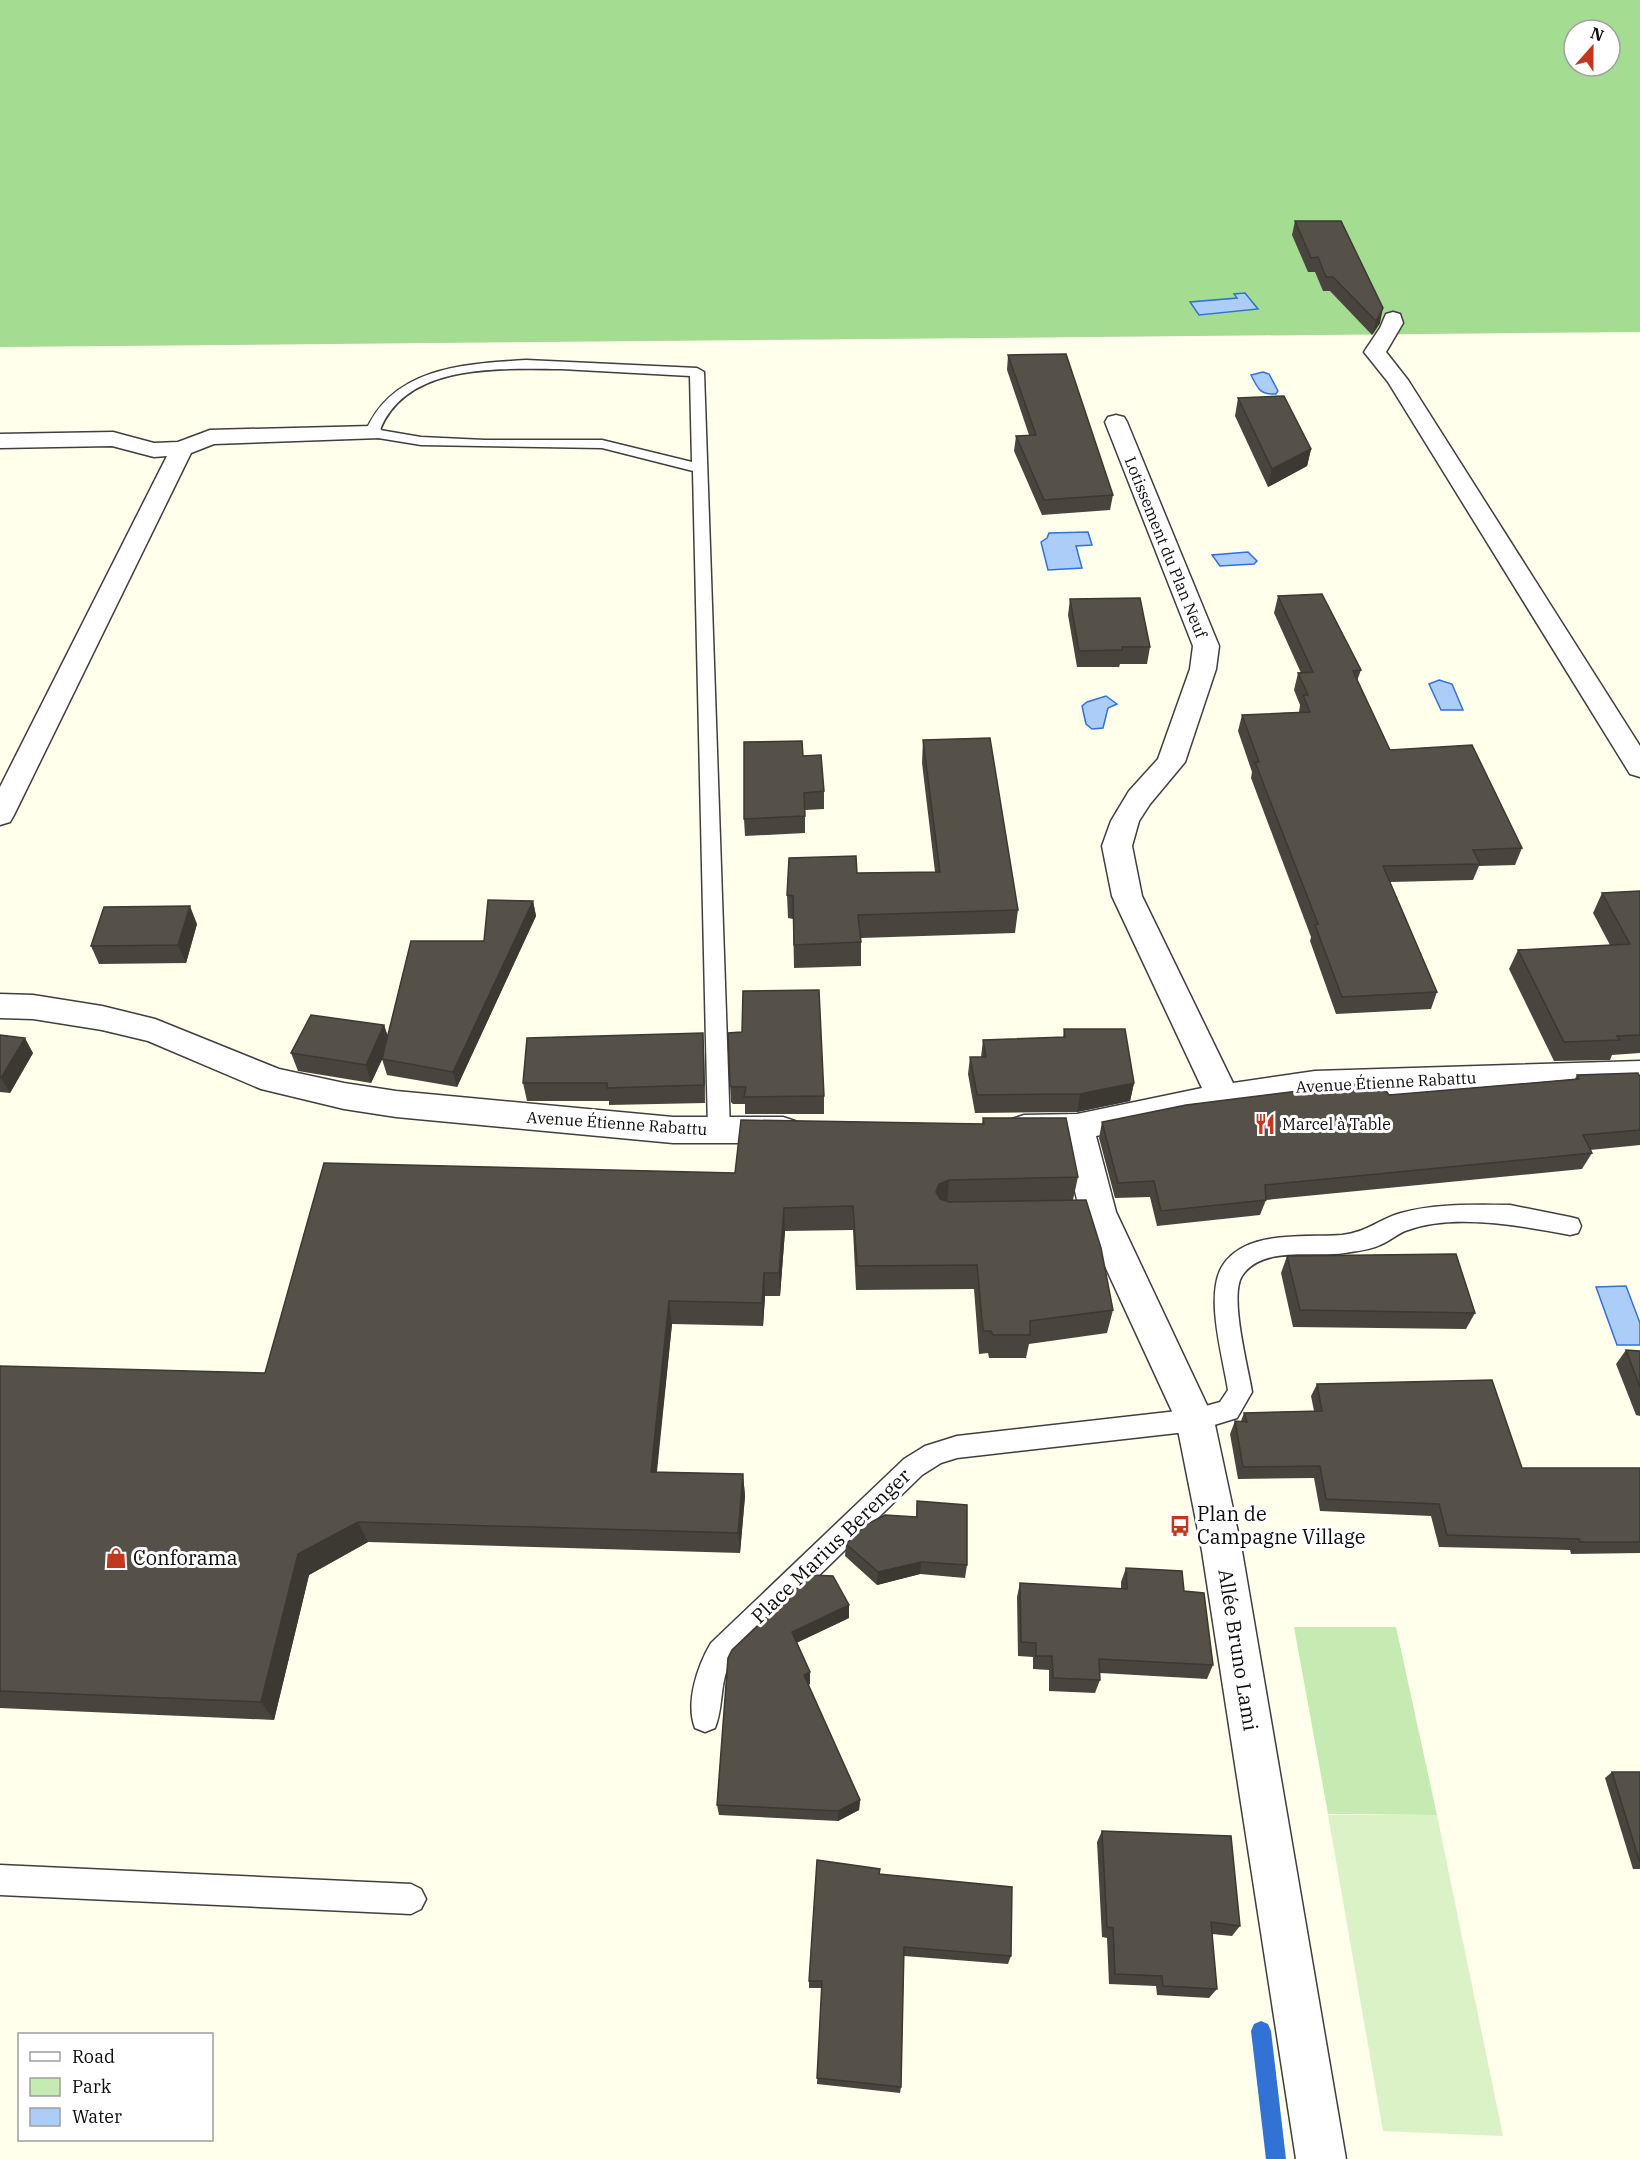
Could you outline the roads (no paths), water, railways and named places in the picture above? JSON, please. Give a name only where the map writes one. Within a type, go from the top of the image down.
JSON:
[{"type":"street","points":[[1393,318],[1393,325],[1388,334],[1377,343],[1375,352],[1397,380],[1640,768]]},
{"type":"street","name":"Lotissement du Plan Neuf","points":[[1116,422],[1206,646],[1203,669],[1171,762],[1139,798],[1125,821],[1117,846],[1126,896],[1223,1097]]},
{"type":"street","points":[[0,441],[113,439],[154,450],[182,449],[210,437],[372,434]]},
{"type":"street","points":[[0,815],[182,449]]},
{"type":"street","name":"Avenue Étienne Rabattu","points":[[0,1006],[33,1007],[102,1018],[155,1031],[273,1080],[344,1096],[396,1104],[639,1127],[815,1130]]},
{"type":"street","name":"Avenue Étienne Rabattu","points":[[993,1129],[1077,1127],[1223,1097],[1315,1084],[1515,1076],[1640,1074]]},
{"type":"street","name":"Allée Bruno Lami","points":[[1077,1127],[1086,1212],[1195,1420],[1222,1551],[1321,2159]]},
{"type":"lane","points":[[699,468],[602,444],[485,444],[421,441],[372,434],[375,423],[389,403],[427,378],[493,367],[576,366],[697,372],[719,1130]]},
{"type":"lane","name":"Place Marius Berenger","points":[[705,1718],[711,1669],[721,1652],[913,1467],[934,1454],[957,1447],[1195,1420],[1228,1410],[1240,1392],[1226,1295],[1232,1270],[1253,1254],[1279,1245],[1342,1244],[1373,1238],[1401,1222],[1430,1215],[1510,1214],[1570,1226]]},
{"type":"lane","points":[[0,1880],[411,1899]]},
{"type":"water","points":[[1245,293],[1258,309],[1199,315],[1190,302],[1237,298],[1234,294]]},
{"type":"water","points":[[1263,372],[1269,374],[1278,391],[1276,394],[1260,390],[1251,375]]},
{"type":"water","points":[[1088,532],[1092,545],[1076,546],[1082,568],[1048,570],[1041,542],[1047,538],[1049,533]]},
{"type":"water","points":[[1248,552],[1257,561],[1254,564],[1220,566],[1212,555]]},
{"type":"water","points":[[1439,680],[1452,684],[1463,710],[1441,710],[1429,684]]},
{"type":"water","points":[[1106,696],[1117,704],[1108,708],[1103,728],[1092,729],[1086,724],[1082,706]]},
{"type":"water","points":[[1626,1286],[1640,1323],[1640,1345],[1617,1345],[1596,1287]]},
{"type":"waterway","points":[[1261,2031],[1276,2159]]},
{"type":"place","name":"Marcel à Table","points":[[1265,1124]]},
{"type":"place","name":"Plan de Campagne Village","points":[[1180,1526]]},
{"type":"place","name":"Conforama","points":[[116,1558]]}]
